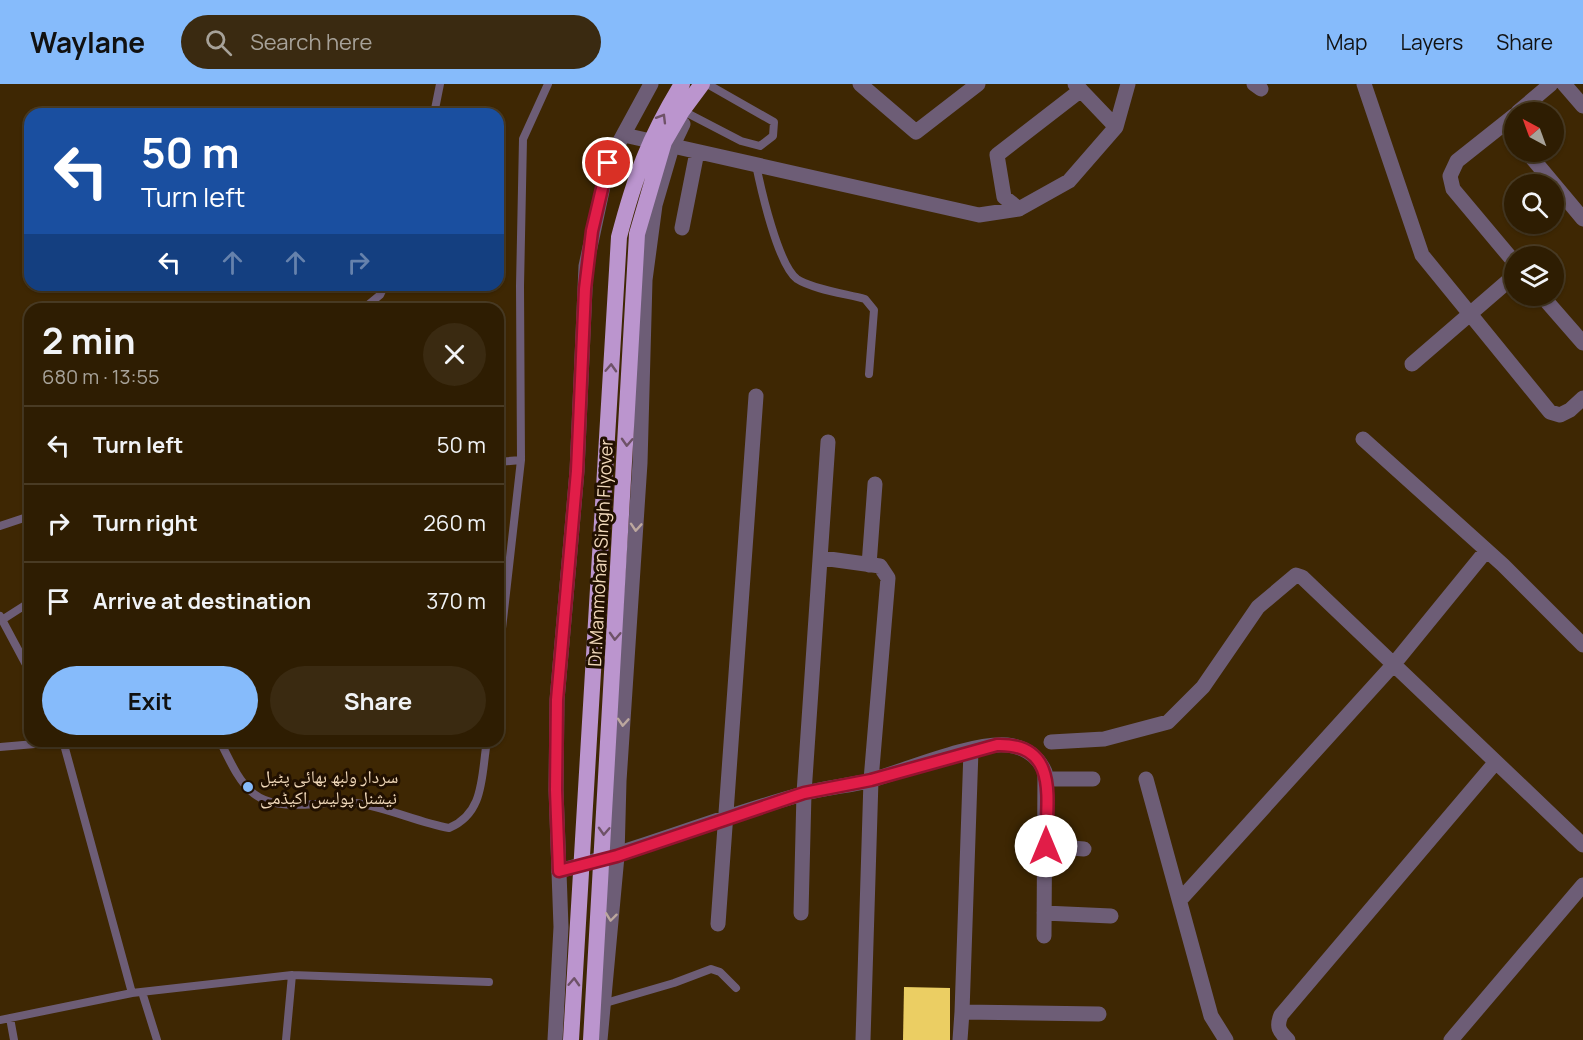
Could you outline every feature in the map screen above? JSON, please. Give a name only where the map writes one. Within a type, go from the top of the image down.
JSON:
[{"type":"highway","name":"Dr.Manmohan Singh Flyover","points":[[571,1040],[619,237],[642,157],[658,124],[682,84]]},
{"type":"highway","name":"Dr.Manmohan Singh Flyover","points":[[591,1040],[637,234],[664,142],[682,111],[707,84]]},
{"type":"street","points":[[555,1040],[561,927],[556,790],[557,700],[577,471],[586,266],[608,163],[651,84]]},
{"type":"street","points":[[600,1040],[601,1004],[617,856],[619,781],[639,463],[645,280],[655,205],[672,147],[707,84]]},
{"type":"street","points":[[860,84],[916,132],[970,87]]},
{"type":"street","points":[[624,135],[979,214],[1019,209],[1069,181],[1116,127],[1128,84]]},
{"type":"street","points":[[1364,84],[1422,255],[1550,412],[1560,415],[1570,410],[1583,398]]},
{"type":"street","points":[[1530,102],[1551,84]]},
{"type":"street","points":[[1564,84],[1583,106]]},
{"type":"street","points":[[1019,209],[1004,197],[997,155],[1078,87],[1116,127]]},
{"type":"street","points":[[1504,123],[1457,161],[1450,176],[1453,189],[1504,250]]},
{"type":"street","points":[[682,228],[697,152]]},
{"type":"street","points":[[1535,162],[1583,219]]},
{"type":"street","points":[[1412,364],[1504,284]]},
{"type":"street","points":[[1551,306],[1583,343]]},
{"type":"street","points":[[718,924],[756,396]]},
{"type":"street","points":[[1363,439],[1486,551],[1583,645]]},
{"type":"street","points":[[801,913],[804,793],[822,558],[828,442]]},
{"type":"street","points":[[869,565],[875,484]]},
{"type":"street","points":[[1180,900],[1393,665],[1486,551]]},
{"type":"street","points":[[822,558],[880,566],[888,578],[871,780],[863,1040]]},
{"type":"street","points":[[1051,742],[1104,739],[1168,722],[1203,687],[1258,607],[1296,575],[1310,584],[1583,845]]},
{"type":"street","points":[[559,871],[617,856],[804,793],[871,780],[971,750],[1008,745],[1029,751],[1040,759],[1045,779],[1044,936]]},
{"type":"street","points":[[960,1040],[971,750]]},
{"type":"street","points":[[1288,1040],[1279,1031],[1278,1023],[1281,1015],[1495,763]]},
{"type":"street","points":[[1045,779],[1093,778]]},
{"type":"street","points":[[1146,779],[1211,1016],[1226,1040]]},
{"type":"street","points":[[1046,846],[1084,849]]},
{"type":"street","points":[[1451,1040],[1583,885]]},
{"type":"street","points":[[1044,913],[1111,916]]},
{"type":"street","points":[[962,1012],[1099,1014]]},
{"type":"lane","points":[[435,108],[440,84]]},
{"type":"lane","points":[[504,620],[521,460],[520,286],[523,139],[548,84]]},
{"type":"lane","points":[[689,114],[741,141],[760,146],[773,136],[774,122],[707,84]]},
{"type":"lane","points":[[756,165],[771,225],[790,271],[805,283],[865,299],[871,303],[874,310],[869,374]]},
{"type":"lane","points":[[370,303],[382,291]]},
{"type":"lane","points":[[504,461],[521,460]]},
{"type":"lane","points":[[0,526],[24,518]]},
{"type":"lane","points":[[24,605],[1,618],[24,661]]},
{"type":"lane","points":[[0,747],[24,745]]},
{"type":"lane","points":[[65,747],[132,993]]},
{"type":"lane","points":[[223,747],[236,775],[255,796],[272,804],[348,801],[381,807],[449,828],[464,822],[476,806],[486,747]]},
{"type":"lane","points":[[601,1004],[674,983],[711,969],[720,972],[736,988]]},
{"type":"lane","points":[[286,1040],[292,975]]},
{"type":"lane","points":[[0,1020],[132,993],[292,975],[489,982]]},
{"type":"lane","points":[[142,992],[157,1040]]},
{"type":"lane","points":[[10,1018],[14,1040]]},
{"type":"building","points":[[904,987],[950,988],[950,1040],[903,1040]]},
{"type":"place","name":"سردار ولبھ بھائی پٹیل نیشنل پولیس اکیڈمی","points":[[248,787]]},
{"type":"route","points":[[608,163],[586,266],[577,471],[565,584],[557,700],[556,790],[559,871],[617,856],[804,793],[871,780],[971,750],[997,745],[1008,745],[1029,751],[1040,759],[1045,772],[1046,846]]}]
